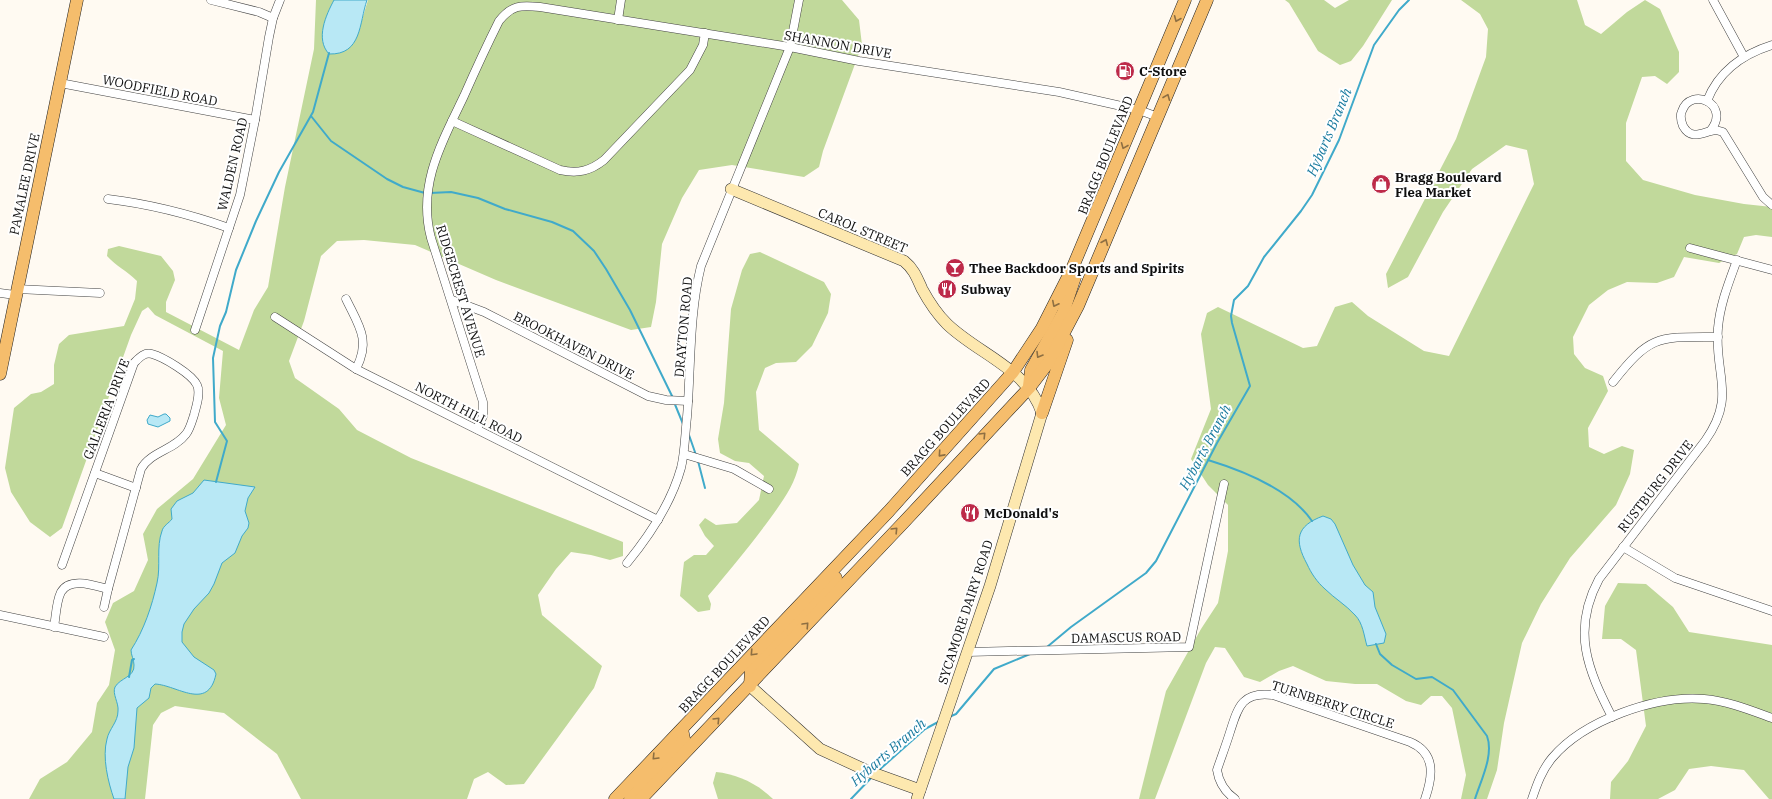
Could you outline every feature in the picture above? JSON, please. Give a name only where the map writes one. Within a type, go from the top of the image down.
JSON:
[{"type":"main road","name":"PAMALEE DRIVE","points":[[0,374],[77,0]]},
{"type":"main road","name":"BRAGG BOULEVARD","points":[[615,799],[889,510],[1013,372],[1042,328],[1072,269],[1185,0]]},
{"type":"main road","points":[[1042,413],[1078,306],[1206,0]]},
{"type":"main road","points":[[1029,388],[1031,370],[1036,358],[1064,313],[1090,229]]},
{"type":"main road","points":[[641,799],[750,686],[1029,388],[1048,363],[1078,306]]},
{"type":"main road","points":[[750,686],[751,669],[843,570],[847,554]]},
{"type":"main road","points":[[630,799],[680,746],[684,739],[682,729]]},
{"type":"street","points":[[211,0],[259,12],[273,18]]},
{"type":"street","name":"WALDEN ROAD","points":[[195,330],[229,228],[244,176],[273,18],[280,0]]},
{"type":"street","points":[[618,20],[621,0]]},
{"type":"street","name":"DRAYTON ROAD","points":[[627,563],[658,520],[675,486],[684,454],[698,280],[707,248],[790,47],[799,0]]},
{"type":"street","points":[[1713,0],[1744,58]]},
{"type":"street","name":"SHANNON DRIVE","points":[[512,8],[522,6],[540,7],[790,47],[859,61],[1059,92],[1138,110],[1158,117]]},
{"type":"street","name":"RIDGECREST AVENUE","points":[[477,429],[483,416],[484,407],[452,300],[431,238],[426,215],[426,201],[434,164],[452,121],[499,21],[512,8]]},
{"type":"street","points":[[452,121],[560,170],[579,172],[588,170],[604,160],[690,70],[703,45],[705,33]]},
{"type":"street","points":[[1707,101],[1710,92],[1725,73],[1744,58],[1760,49],[1772,45]]},
{"type":"street","name":"WOODFIELD ROAD","points":[[60,83],[255,120]]},
{"type":"street","points":[[1711,130],[1717,119],[1717,113],[1714,107],[1707,101],[1700,99],[1689,102],[1682,110],[1681,121],[1684,127],[1694,134],[1700,135],[1711,130],[1723,132],[1763,197],[1772,205]]},
{"type":"street","name":"CAROL STREET","points":[[731,189],[904,262],[914,271],[929,301],[946,324],[1013,372]]},
{"type":"street","points":[[108,199],[138,203],[170,210],[229,228]]},
{"type":"street","points":[[1690,248],[1772,270]]},
{"type":"street","name":"RUSTBURG DRIVE","points":[[1612,717],[1590,670],[1585,647],[1585,624],[1587,610],[1594,587],[1705,441],[1715,425],[1723,398],[1718,337],[1720,310],[1737,260]]},
{"type":"street","points":[[0,293],[100,293]]},
{"type":"street","points":[[346,299],[364,336],[363,350],[356,369]]},
{"type":"street","name":"BROOKHAVEN DRIVE","points":[[452,300],[484,312],[648,396],[666,400],[688,401]]},
{"type":"street","name":"NORTH HILL ROAD","points":[[275,317],[356,369],[658,520]]},
{"type":"street","points":[[1613,382],[1636,354],[1652,343],[1670,337],[1718,337]]},
{"type":"street","name":"GALLERIA DRIVE","points":[[62,565],[134,363],[140,356],[151,354],[166,360],[188,374],[197,384],[198,398],[187,433],[176,443],[144,464],[136,488],[104,607]]},
{"type":"street","points":[[1013,372],[1029,388],[1039,402],[1042,413]]},
{"type":"street","name":"SYCAMORE DAIRY ROAD","points":[[919,794],[990,586],[1042,413]]},
{"type":"street","points":[[684,454],[734,468],[769,489]]},
{"type":"street","points":[[95,473],[136,488]]},
{"type":"street","name":"DAMASCUS ROAD","points":[[968,652],[1189,647],[1224,484]]},
{"type":"street","points":[[1623,548],[1675,578],[1772,611]]},
{"type":"street","points":[[54,627],[61,592],[67,587],[83,583],[108,589]]},
{"type":"street","points":[[0,615],[104,637]]},
{"type":"street","points":[[750,686],[820,749],[919,794]]},
{"type":"street","name":"TURNBERRY CIRCLE","points":[[1235,799],[1223,788],[1217,770],[1239,706],[1250,697],[1263,694],[1273,695],[1418,746],[1425,753],[1431,765],[1431,779],[1425,799]]},
{"type":"street","points":[[1532,799],[1545,769],[1562,747],[1581,733],[1612,717],[1634,709],[1665,701],[1693,698],[1725,702],[1772,718]]},
{"type":"green space","points":[[316,0],[335,0],[358,33],[368,0],[842,0],[859,20],[862,45],[823,151],[819,167],[804,177],[732,165],[699,170],[682,198],[662,244],[656,302],[651,327],[631,330],[496,280],[415,245],[364,240],[337,241],[321,256],[304,321],[289,361],[295,378],[339,409],[357,430],[411,458],[623,542],[623,556],[610,560],[571,552],[556,569],[538,595],[542,615],[602,666],[594,688],[524,784],[506,785],[488,772],[474,779],[467,799],[301,799],[277,754],[224,713],[175,706],[161,713],[153,725],[145,799],[29,799],[40,779],[67,762],[92,732],[97,703],[109,685],[115,650],[105,622],[113,603],[134,591],[148,560],[143,534],[157,509],[193,479],[226,425],[219,398],[223,351],[155,315],[148,307],[142,311],[131,335],[62,528],[50,537],[30,522],[11,492],[5,468],[14,408],[31,394],[41,392],[54,384],[54,365],[59,344],[69,335],[124,326],[135,299],[137,281],[107,256],[108,249],[119,246],[161,256],[173,271],[175,280],[166,302],[166,312],[239,350],[254,310],[268,287],[285,187],[314,49]]},
{"type":"green space","points":[[1285,0],[1324,0],[1335,8],[1349,0],[1392,0],[1363,46],[1351,61],[1340,65],[1318,51],[1289,3]]},
{"type":"green space","points":[[1461,0],[1577,0],[1585,25],[1601,34],[1627,12],[1645,0],[1660,9],[1679,52],[1679,72],[1667,84],[1655,76],[1642,77],[1626,123],[1626,161],[1643,180],[1695,195],[1744,204],[1772,207],[1772,237],[1756,235],[1744,237],[1737,254],[1719,263],[1684,257],[1674,277],[1657,283],[1627,282],[1608,290],[1589,305],[1573,337],[1574,354],[1585,368],[1603,376],[1608,391],[1588,428],[1589,447],[1604,454],[1622,446],[1634,450],[1630,474],[1616,505],[1570,558],[1541,604],[1522,643],[1504,723],[1497,770],[1487,799],[1461,799],[1466,775],[1452,708],[1442,696],[1431,696],[1421,705],[1406,701],[1377,684],[1355,684],[1326,681],[1293,666],[1279,671],[1260,682],[1244,677],[1225,648],[1215,647],[1206,663],[1155,799],[1139,799],[1166,691],[1201,629],[1218,603],[1228,551],[1228,505],[1208,485],[1191,459],[1211,409],[1201,334],[1207,313],[1218,307],[1303,348],[1317,346],[1335,307],[1352,302],[1368,316],[1424,351],[1449,356],[1534,184],[1527,150],[1506,145],[1472,169],[1443,212],[1408,277],[1388,288],[1386,274],[1456,139],[1486,57],[1488,29],[1480,14]]},
{"type":"green space","points":[[760,252],[824,282],[831,294],[828,313],[812,346],[796,362],[776,363],[765,368],[756,392],[759,430],[799,464],[797,472],[787,493],[774,513],[747,549],[708,596],[711,604],[710,610],[698,612],[680,596],[684,562],[694,555],[706,555],[714,546],[705,536],[699,525],[705,518],[716,525],[737,523],[759,500],[764,476],[749,463],[735,461],[720,453],[718,439],[724,403],[731,309],[742,270],[750,254]]},
{"type":"green space","points":[[1618,583],[1646,584],[1673,607],[1689,632],[1772,645],[1772,799],[1769,799],[1744,770],[1711,766],[1689,769],[1675,790],[1658,799],[1610,799],[1611,782],[1628,761],[1646,726],[1636,650],[1621,639],[1602,639],[1605,606]]},
{"type":"green space","points":[[716,772],[739,777],[754,784],[773,799],[718,799],[713,783]]},
{"type":"water","points":[[334,0],[367,0],[360,27],[353,43],[348,49],[340,53],[329,54],[325,48],[322,34],[325,20]]},
{"type":"water","points":[[164,414],[170,418],[170,421],[158,427],[148,424],[147,420],[150,415],[158,417]]},
{"type":"water","points":[[204,480],[255,487],[248,498],[245,511],[249,523],[248,528],[242,536],[235,553],[222,563],[209,593],[194,609],[184,624],[182,632],[182,642],[194,657],[214,670],[216,674],[212,685],[206,692],[199,694],[191,694],[164,685],[155,684],[151,688],[149,698],[137,708],[134,748],[128,767],[125,799],[114,799],[108,777],[105,754],[108,735],[118,715],[114,690],[117,684],[130,675],[134,669],[131,650],[144,626],[153,600],[159,570],[160,537],[163,529],[172,519],[171,509],[177,501],[193,493]]},
{"type":"water","points":[[1323,516],[1331,519],[1335,524],[1353,565],[1365,585],[1373,592],[1375,607],[1386,634],[1384,643],[1367,646],[1362,626],[1358,618],[1319,583],[1310,571],[1300,548],[1300,535],[1307,524]]},
{"type":"waterway","name":"Hybarts Branch","points":[[1047,647],[1071,627],[1146,573],[1156,561],[1217,443],[1250,386],[1232,323],[1231,316],[1234,300],[1248,286],[1264,257],[1312,195],[1339,140],[1374,45],[1399,10],[1409,0]]},
{"type":"waterway","points":[[216,482],[227,441],[215,422],[213,358],[220,326],[226,312],[236,270],[256,221],[279,172],[313,112],[329,53]]},
{"type":"waterway","points":[[311,116],[331,141],[387,179],[403,187],[425,193]]},
{"type":"waterway","points":[[430,193],[451,192],[478,198],[505,209],[552,222],[573,231],[594,251],[606,269],[630,310],[673,398]]},
{"type":"waterway","points":[[674,402],[683,424]]},
{"type":"waterway","points":[[689,435],[696,455]]},
{"type":"waterway","points":[[1208,460],[1251,476],[1279,491],[1292,500],[1312,521]]},
{"type":"waterway","points":[[698,461],[705,488]]},
{"type":"waterway","points":[[1376,644],[1380,654],[1392,665],[1416,679],[1432,677],[1453,690],[1487,736],[1489,743],[1488,759],[1475,799]]},
{"type":"waterway","name":"Hybarts Branch","points":[[949,717],[956,714],[994,669],[1030,654]]},
{"type":"waterway","points":[[129,677],[132,660],[134,659]]},
{"type":"waterway","name":"Hybarts Branch","points":[[878,771],[925,729],[940,721]]},
{"type":"waterway","name":"Hybarts Branch","points":[[851,799],[872,777]]},
{"type":"place","name":"C-Store","points":[[1125,71]]},
{"type":"place","name":"Bragg Boulevard Flea Market","points":[[1381,184]]},
{"type":"place","name":"Thee Backdoor Sports and Spirits","points":[[955,268]]},
{"type":"place","name":"Subway","points":[[947,289]]},
{"type":"place","name":"McDonald's","points":[[970,513]]}]
